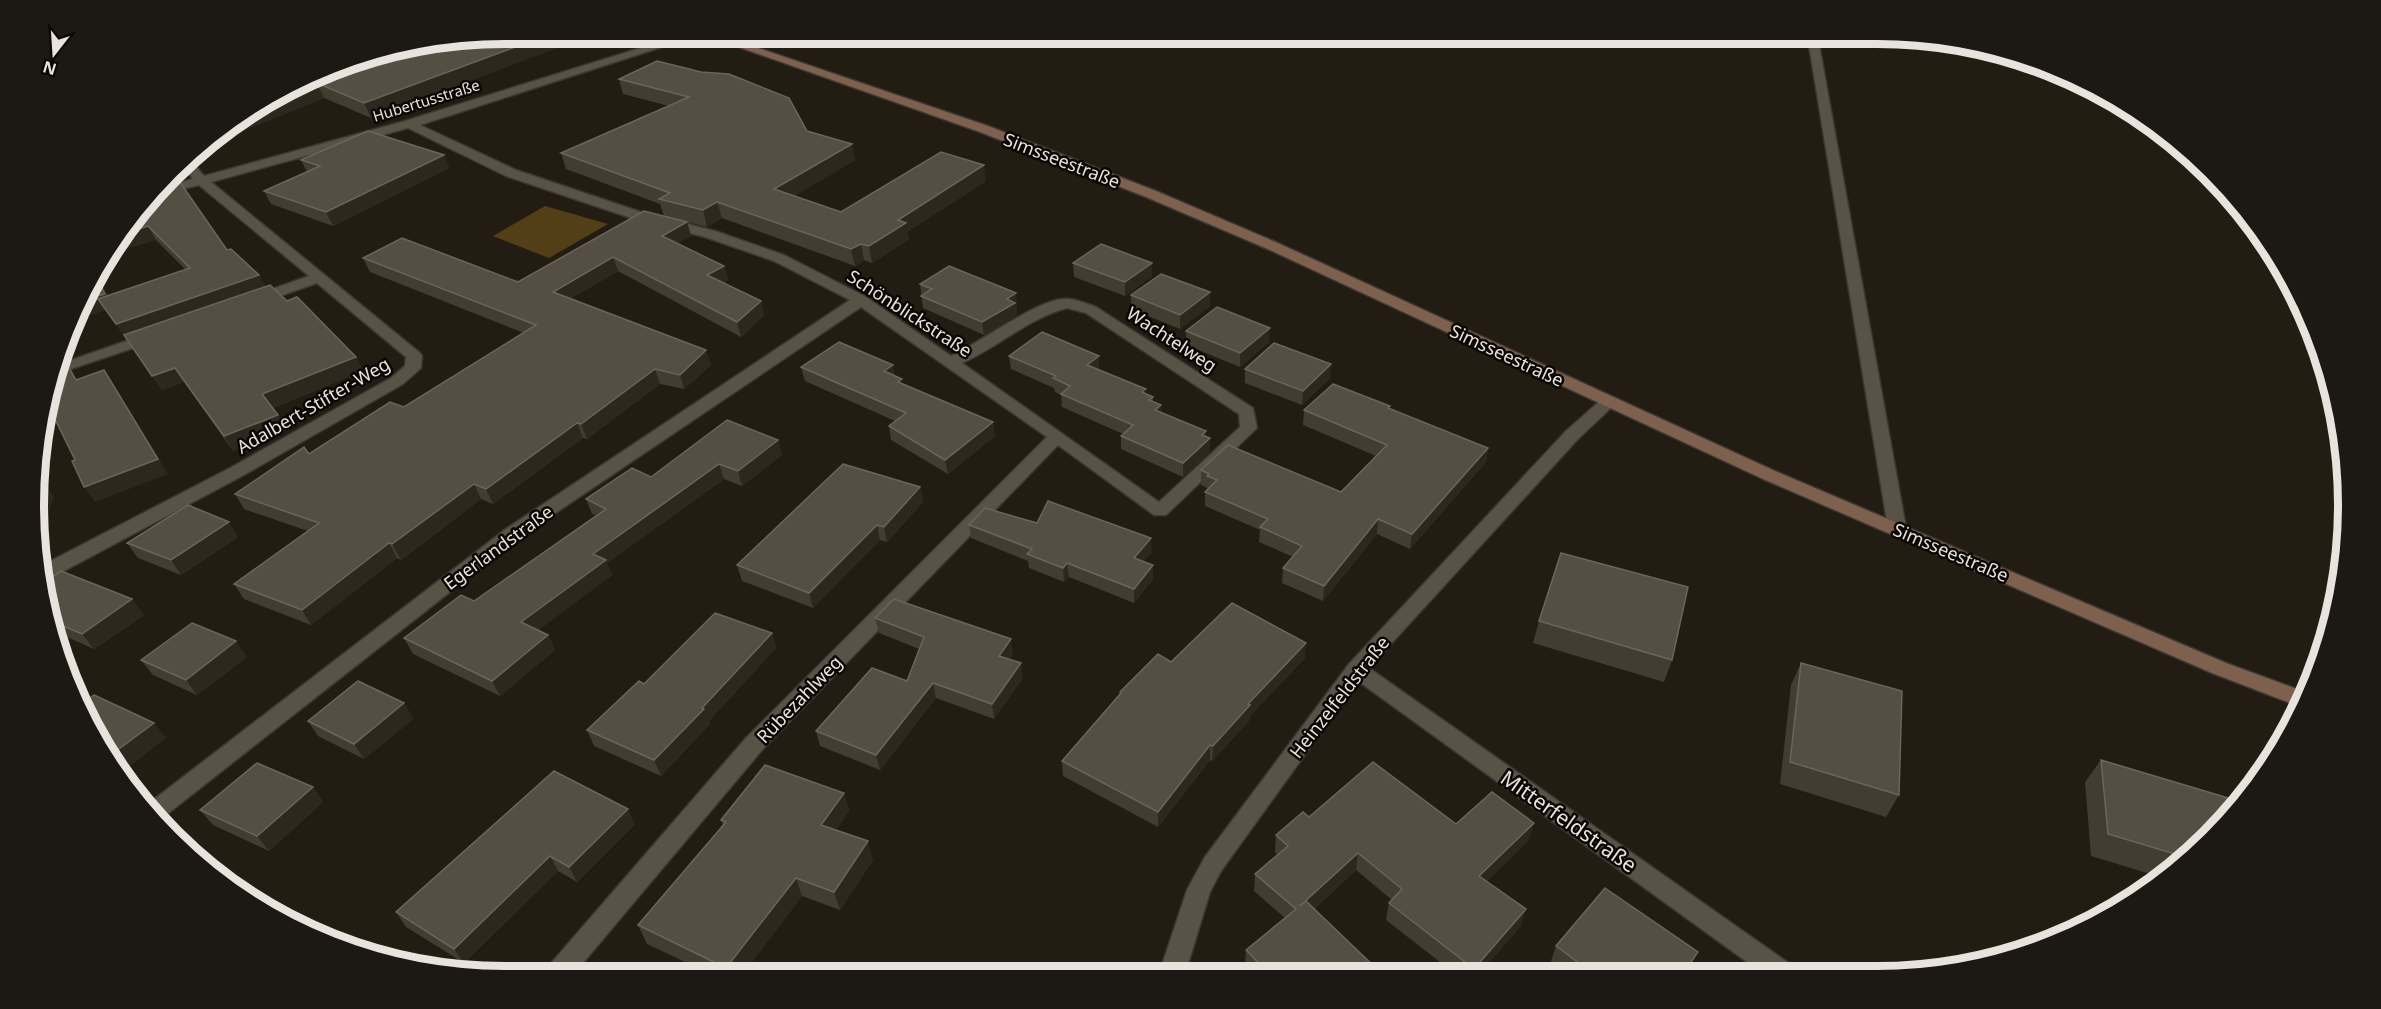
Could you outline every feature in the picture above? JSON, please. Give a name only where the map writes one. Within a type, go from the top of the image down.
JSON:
[{"type":"main road","name":"Simsseestraße","points":[[734,44],[984,129],[1151,194],[1275,248],[1769,475],[2219,668],[2295,696]]},
{"type":"street","name":"Hubertusstraße","points":[[169,189],[410,124],[667,44]]},
{"type":"street","points":[[1814,44],[1896,528]]},
{"type":"street","name":"Schönblickstraße","points":[[410,124],[511,173],[636,215],[710,234],[779,258],[861,300],[1057,436],[1160,511]]},
{"type":"street","name":"Adalbert-Stifter-Weg","points":[[48,571],[236,472],[396,381],[413,368],[414,356],[201,180],[191,168]]},
{"type":"street","points":[[239,306],[318,278]]},
{"type":"street","name":"Egerlandstraße","points":[[158,808],[513,533],[861,300]]},
{"type":"street","name":"Wachtelweg","points":[[950,362],[975,351],[1042,310],[1067,303],[1090,310],[1247,412],[1249,428],[1160,511]]},
{"type":"street","points":[[64,368],[171,330]]},
{"type":"street","name":"Heinzelfeldstraße","points":[[1174,966],[1198,890],[1213,864],[1356,669],[1564,444],[1608,402]]},
{"type":"street","name":"Rübezahlweg","points":[[565,966],[754,744],[1057,436]]},
{"type":"street","name":"Mitterfeldstraße","points":[[1356,669],[1773,966]]},
{"type":"shaded area","points":[[545,206],[608,224],[549,258],[493,236]]},
{"type":"building","points":[[474,44],[523,44],[364,103],[318,83],[356,68],[415,52]]},
{"type":"building","points":[[657,61],[701,72],[729,74],[789,98],[807,131],[852,144],[774,189],[841,212],[941,152],[984,165],[898,220],[906,223],[869,246],[861,244],[851,249],[717,202],[703,210],[659,199],[670,193],[561,153],[689,97],[619,79]]},
{"type":"building","points":[[368,131],[444,155],[326,212],[264,191],[320,166],[301,160]]},
{"type":"building","points":[[178,180],[227,250],[231,249],[259,275],[116,324],[98,299],[190,268],[148,226],[134,230]]},
{"type":"building","points":[[644,211],[687,222],[662,236],[724,266],[707,275],[761,301],[737,322],[613,257],[553,292],[706,350],[680,375],[655,369],[581,424],[577,423],[486,489],[474,484],[392,544],[389,543],[302,610],[234,584],[319,523],[235,494],[304,447],[309,454],[390,402],[404,407],[536,325],[363,258],[402,238],[518,282]]},
{"type":"building","points":[[1101,244],[1152,263],[1125,282],[1073,263]]},
{"type":"building","points":[[949,266],[1016,293],[1007,299],[1015,303],[982,322],[921,296],[932,289],[920,284]]},
{"type":"building","points":[[1161,274],[1210,292],[1180,315],[1131,295]]},
{"type":"building","points":[[100,284],[105,294],[93,297]]},
{"type":"building","points":[[270,285],[287,301],[297,297],[356,357],[262,394],[278,415],[224,436],[175,368],[152,376],[124,335]]},
{"type":"building","points":[[1217,307],[1270,328],[1240,353],[1186,331]]},
{"type":"building","points":[[1042,332],[1099,356],[1087,365],[1146,389],[1142,392],[1153,397],[1149,400],[1161,405],[1155,410],[1206,431],[1202,435],[1210,438],[1183,463],[1121,436],[1133,425],[1061,394],[1070,386],[1053,378],[1056,376],[1009,356]]},
{"type":"building","points":[[839,342],[893,365],[884,371],[902,379],[898,382],[993,422],[945,460],[889,426],[906,413],[801,367]]},
{"type":"building","points":[[1274,343],[1331,364],[1303,391],[1245,369]]},
{"type":"building","points":[[66,362],[76,380],[104,370],[158,459],[84,487],[72,461],[75,460],[52,414]]},
{"type":"building","points":[[1333,384],[1488,448],[1412,534],[1378,519],[1324,586],[1283,568],[1302,546],[1260,527],[1268,519],[1205,492],[1217,480],[1207,476],[1209,474],[1201,470],[1228,445],[1341,492],[1387,445],[1304,410]]},
{"type":"building","points":[[727,420],[778,440],[738,471],[719,464],[593,554],[606,560],[521,622],[548,635],[492,681],[404,638],[461,595],[474,601],[606,509],[586,499],[632,468],[651,477]]},
{"type":"building","points":[[843,464],[920,487],[884,527],[877,525],[809,593],[737,565]]},
{"type":"building","points":[[1048,501],[1151,538],[1134,558],[1153,565],[1134,589],[1067,563],[1063,568],[1027,554],[1032,549],[969,525],[985,508],[1037,523]]},
{"type":"building","points":[[188,505],[229,522],[171,560],[127,543]]},
{"type":"building","points":[[1561,553],[1688,587],[1672,660],[1539,621]]},
{"type":"building","points":[[61,571],[132,599],[82,634],[59,624],[49,579]]},
{"type":"building","points":[[894,599],[1011,639],[999,656],[1021,663],[992,704],[933,683],[876,755],[816,731],[872,668],[907,681],[924,637],[875,618]]},
{"type":"building","points":[[1232,603],[1306,643],[1248,704],[1250,705],[1213,746],[1210,745],[1158,812],[1062,761],[1120,692],[1158,654],[1171,662]]},
{"type":"building","points":[[715,613],[772,633],[702,708],[704,709],[654,760],[587,730],[639,681],[644,684]]},
{"type":"building","points":[[192,623],[236,641],[186,680],[141,660]]},
{"type":"building","points":[[1801,663],[1902,691],[1899,795],[1790,762]]},
{"type":"building","points":[[358,681],[404,703],[354,744],[308,721]]},
{"type":"building","points":[[94,695],[154,723],[115,752],[87,700]]},
{"type":"building","points":[[2101,760],[2231,799],[2176,854],[2108,834]]},
{"type":"building","points":[[1373,762],[1456,824],[1492,792],[1534,823],[1479,876],[1526,909],[1477,966],[1470,966],[1389,903],[1402,889],[1358,853],[1300,906],[1306,901],[1374,966],[1261,966],[1246,950],[1296,909],[1255,874],[1288,846],[1276,835],[1303,812],[1309,817]]},
{"type":"building","points":[[257,763],[313,787],[257,836],[200,810]]},
{"type":"building","points":[[765,765],[844,793],[821,825],[868,841],[834,892],[796,878],[728,966],[722,966],[638,925],[726,822],[721,820]]},
{"type":"building","points":[[554,771],[628,809],[569,867],[550,856],[454,949],[396,912]]},
{"type":"building","points":[[1605,888],[1698,952],[1688,966],[1583,966],[1556,946]]}]
